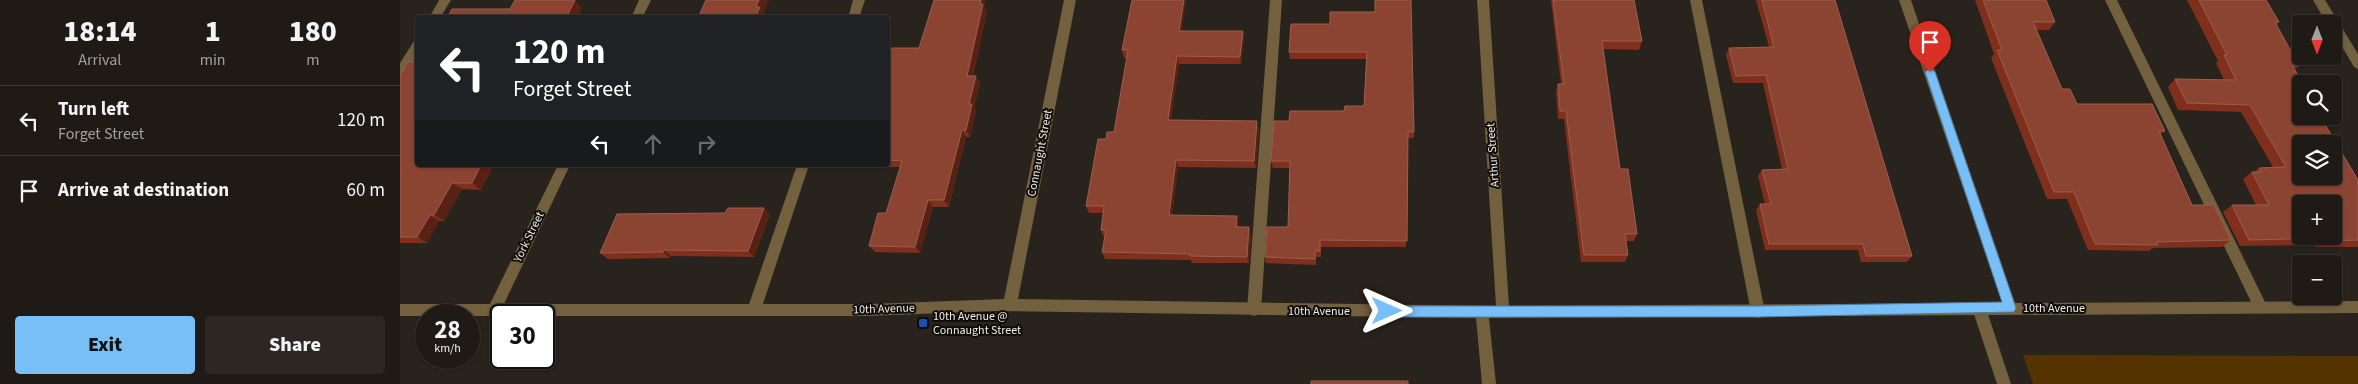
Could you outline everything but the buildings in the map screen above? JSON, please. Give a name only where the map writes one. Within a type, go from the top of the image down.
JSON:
[{"type":"street","points":[[436,15],[445,0]]},
{"type":"street","points":[[638,15],[645,0]]},
{"type":"street","points":[[854,15],[858,0]]},
{"type":"street","name":"Connaught Street","points":[[1010,305],[1070,0]]},
{"type":"street","points":[[1254,310],[1276,0]]},
{"type":"street","name":"Arthur Street","points":[[1483,0],[1503,311]]},
{"type":"street","points":[[1696,0],[1758,312]]},
{"type":"street","points":[[1905,0],[2010,308]]},
{"type":"street","points":[[2111,0],[2260,306]]},
{"type":"street","points":[[2319,0],[2328,15]]},
{"type":"street","points":[[2342,37],[2358,64]]},
{"type":"street","points":[[400,72],[415,49]]},
{"type":"street","name":"York Street","points":[[497,304],[563,167]]},
{"type":"street","points":[[754,310],[802,167]]},
{"type":"street","name":"10th Avenue","points":[[555,310],[869,310],[1010,305],[1482,312],[1758,312],[1978,308],[2358,307]]},
{"type":"street","points":[[1978,308],[2004,384]]},
{"type":"street","name":"10th Avenue","points":[[400,310],[490,310]]},
{"type":"street","points":[[1482,312],[1489,384]]},
{"type":"shaded area","points":[[2023,355],[2358,356],[2358,384],[2033,384]]},
{"type":"place","name":"10th Avenue @ Connaught Street","points":[[923,323]]},
{"type":"route","points":[[1387,311],[1758,312],[2010,308],[1930,72]]}]
